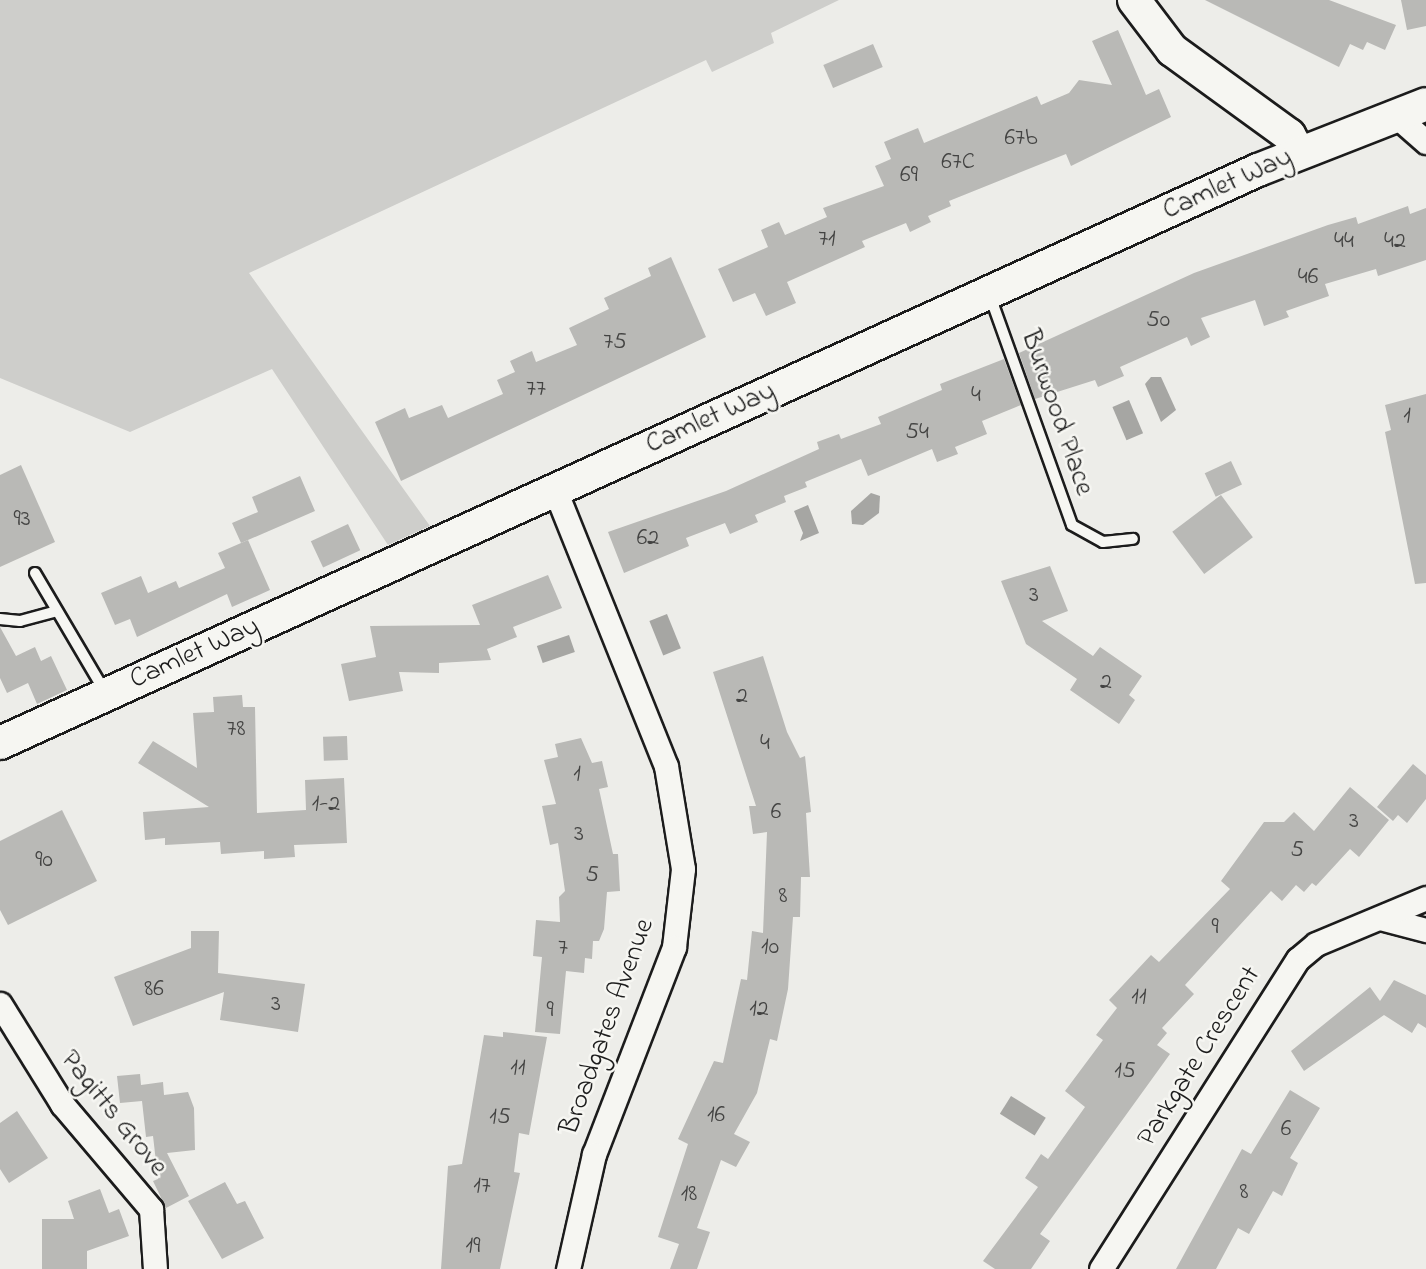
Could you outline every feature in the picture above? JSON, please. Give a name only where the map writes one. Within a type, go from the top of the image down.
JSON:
[{"type":"street","points":[[1134,0],[1172,50],[1289,135],[1299,152]]},
{"type":"street","name":"Camlet Way","points":[[0,743],[1299,152],[1426,104]]},
{"type":"street","points":[[1395,115],[1426,142]]},
{"type":"street","name":"Broadgates Avenue","points":[[555,490],[666,766],[683,869],[674,947],[594,1154],[568,1269]]},
{"type":"street","name":"Parkgate Crescent","points":[[1101,1269],[1298,959],[1315,944],[1384,919],[1426,898]]},
{"type":"street","points":[[1384,919],[1426,930]]},
{"type":"street","name":"Pagitts Grove","points":[[0,1004],[62,1104],[151,1209],[155,1269]]},
{"type":"lane","name":"Burwood Place","points":[[989,293],[1072,525],[1103,542],[1133,539]]},
{"type":"lane","points":[[35,573],[106,694]]},
{"type":"lane","points":[[0,619],[20,621],[57,611]]},
{"type":"shaded area","points":[[0,0],[839,0],[771,33],[774,43],[712,72],[706,60],[249,273],[430,526],[388,545],[272,369],[130,432],[0,378]]},
{"type":"shaded area","points":[[1151,377],[1161,377],[1176,410],[1161,422],[1145,384]]},
{"type":"shaded area","points":[[1129,400],[1143,433],[1126,440],[1112,407]]},
{"type":"shaded area","points":[[871,493],[880,496],[879,513],[863,525],[852,524],[851,511]]},
{"type":"shaded area","points":[[808,505],[819,533],[800,541],[803,533],[794,511]]},
{"type":"shaded area","points":[[667,614],[681,648],[663,655],[649,621]]},
{"type":"shaded area","points":[[569,635],[575,652],[543,663],[537,646]]},
{"type":"shaded area","points":[[1011,1096],[1046,1118],[1035,1136],[1000,1114]]},
{"type":"building","points":[[1205,0],[1329,0],[1396,25],[1385,50],[1367,42],[1363,50],[1350,44],[1339,67]]},
{"type":"building","points":[[1401,0],[1426,0],[1426,26],[1407,30]]},
{"type":"building","points":[[1118,30],[1146,95],[1159,89],[1171,117],[1071,166],[1066,154],[949,201],[951,206],[928,216],[931,222],[910,232],[906,223],[862,241],[865,247],[787,282],[796,303],[766,316],[755,293],[733,302],[718,269],[768,247],[761,230],[779,222],[785,235],[827,217],[823,208],[884,186],[875,166],[891,159],[884,142],[918,128],[924,143],[1037,96],[1041,105],[1069,93],[1079,80],[1112,85],[1092,41]]},
{"type":"building","points":[[873,44],[883,67],[833,88],[823,65]]},
{"type":"building","points":[[1408,206],[1410,214],[1426,208],[1426,260],[1378,276],[1376,269],[1325,284],[1329,296],[1286,311],[1289,317],[1264,326],[1255,300],[1201,318],[1210,337],[1191,346],[1187,337],[1120,367],[1124,376],[1098,387],[1095,380],[1035,399],[1019,353],[1194,273],[1328,225],[1356,217],[1358,224]]},
{"type":"building","points":[[671,257],[706,337],[401,481],[375,422],[405,408],[409,418],[442,405],[448,418],[503,394],[497,380],[515,372],[510,361],[532,351],[536,362],[577,345],[569,328],[609,309],[604,298],[651,276],[648,268]]},
{"type":"building","points":[[1004,359],[1021,405],[982,421],[987,434],[955,447],[958,454],[937,462],[932,449],[868,476],[861,459],[805,482],[807,487],[784,496],[786,502],[755,515],[758,522],[730,534],[725,523],[686,538],[689,546],[624,573],[608,532],[726,491],[819,449],[817,442],[839,434],[841,439],[881,424],[878,417],[942,390],[940,384]]},
{"type":"building","points":[[1426,394],[1426,583],[1415,584],[1385,432],[1391,430],[1385,405]]},
{"type":"building","points":[[1231,461],[1242,485],[1216,497],[1205,473]]},
{"type":"building","points":[[21,465],[55,542],[0,567],[0,475]]},
{"type":"building","points":[[300,476],[315,511],[241,543],[232,523],[258,512],[252,497]]},
{"type":"building","points":[[1221,495],[1253,537],[1204,574],[1172,532]]},
{"type":"building","points":[[348,524],[360,550],[323,568],[311,541]]},
{"type":"building","points":[[248,540],[270,590],[232,607],[227,594],[137,637],[130,619],[115,625],[101,593],[141,576],[148,593],[176,581],[179,588],[225,568],[218,553]]},
{"type":"building","points":[[1050,566],[1068,611],[1042,621],[1093,656],[1100,647],[1142,676],[1129,695],[1135,700],[1119,724],[1070,690],[1077,679],[1026,644],[1001,581]]},
{"type":"building","points":[[548,575],[562,608],[513,627],[517,637],[487,649],[491,660],[439,663],[439,673],[399,672],[403,691],[349,701],[341,664],[376,657],[370,626],[480,625],[472,605]]},
{"type":"building","points":[[0,627],[16,656],[35,647],[41,661],[51,656],[67,690],[37,704],[28,683],[7,693],[0,678]]},
{"type":"building","points":[[763,656],[787,732],[800,758],[805,756],[811,812],[806,813],[810,877],[801,877],[800,917],[793,917],[788,989],[777,1041],[770,1039],[757,1093],[734,1134],[750,1142],[736,1167],[721,1160],[697,1228],[710,1232],[697,1269],[670,1269],[679,1244],[658,1237],[688,1144],[678,1139],[714,1061],[723,1063],[741,979],[747,980],[752,931],[763,933],[767,832],[753,834],[749,806],[756,806],[713,672]]},
{"type":"building","points":[[242,695],[243,707],[255,707],[257,813],[306,810],[305,780],[344,778],[347,843],[294,845],[295,857],[264,859],[264,851],[221,854],[220,842],[165,845],[165,838],[145,840],[143,812],[209,807],[138,763],[153,741],[197,768],[193,713],[214,712],[213,697]]},
{"type":"building","points":[[347,736],[348,760],[324,761],[323,737]]},
{"type":"building","points":[[581,738],[592,763],[602,761],[608,787],[599,789],[613,854],[618,854],[620,891],[607,892],[604,929],[599,941],[593,941],[592,959],[585,958],[584,973],[566,971],[560,1034],[535,1032],[542,957],[533,956],[536,920],[560,922],[559,897],[565,891],[558,843],[550,845],[542,806],[556,804],[544,760],[558,757],[555,744]]},
{"type":"building","points":[[1413,764],[1426,775],[1426,799],[1407,823],[1398,815],[1393,821],[1377,807]]},
{"type":"building","points":[[1350,787],[1389,820],[1359,857],[1350,849],[1316,886],[1312,883],[1304,892],[1296,885],[1282,901],[1271,891],[1185,985],[1194,994],[1162,1028],[1167,1033],[1157,1045],[1170,1054],[1040,1234],[1050,1241],[1031,1269],[995,1269],[983,1261],[1038,1187],[1025,1178],[1041,1154],[1048,1159],[1085,1107],[1065,1091],[1103,1040],[1096,1035],[1117,1008],[1109,1000],[1151,955],[1159,962],[1230,889],[1221,881],[1264,822],[1284,822],[1294,812],[1314,831]]},
{"type":"building","points":[[62,810],[97,881],[8,925],[0,910],[0,841]]},
{"type":"building","points":[[191,931],[219,931],[218,973],[305,984],[298,1032],[220,1020],[224,992],[133,1026],[114,977],[191,948]]},
{"type":"building","points":[[1394,980],[1426,995],[1426,1028],[1418,1023],[1412,1033],[1384,1015],[1304,1071],[1291,1051],[1370,987],[1380,1001]]},
{"type":"building","points":[[503,1032],[547,1037],[529,1135],[519,1133],[514,1172],[520,1173],[500,1269],[441,1269],[448,1166],[462,1164],[484,1035],[503,1037]]},
{"type":"building","points":[[140,1074],[141,1085],[163,1082],[164,1095],[188,1092],[194,1108],[195,1150],[167,1153],[189,1196],[166,1208],[153,1181],[158,1179],[153,1136],[146,1137],[142,1101],[120,1103],[117,1076]]},
{"type":"building","points":[[1290,1090],[1320,1108],[1290,1158],[1298,1163],[1282,1196],[1273,1191],[1249,1234],[1238,1228],[1216,1269],[1176,1269],[1242,1149],[1251,1154]]},
{"type":"building","points":[[17,1111],[48,1158],[9,1183],[0,1169],[0,1123]]},
{"type":"building","points":[[225,1182],[237,1204],[245,1201],[264,1238],[222,1259],[188,1201]]},
{"type":"building","points":[[100,1189],[109,1213],[119,1209],[129,1236],[87,1251],[87,1269],[42,1269],[42,1219],[74,1219],[68,1201]]}]
